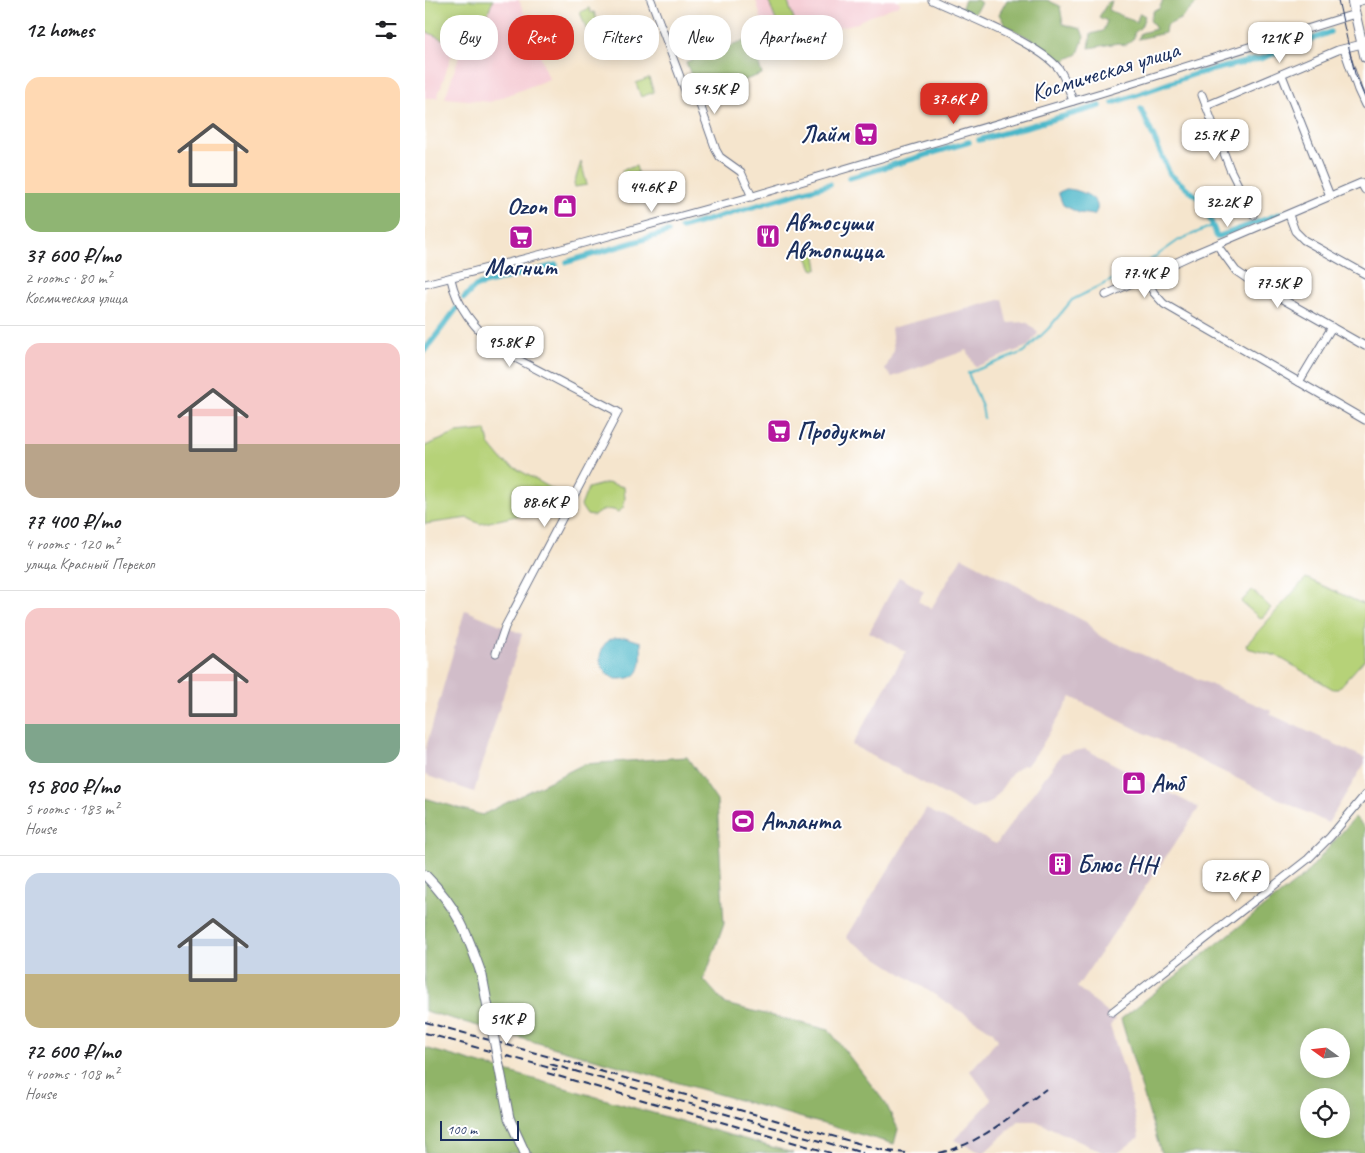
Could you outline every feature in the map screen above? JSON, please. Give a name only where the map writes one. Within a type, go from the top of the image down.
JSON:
[{"type":"main road","points":[[1352,2],[1365,58]]},
{"type":"main road","points":[[425,875],[450,903],[467,934],[482,976],[509,1118],[525,1153]]},
{"type":"street","points":[[651,0],[688,98],[699,102],[716,150],[720,157],[741,172],[751,197]]},
{"type":"street","points":[[932,0],[1014,38],[1051,61],[1065,77],[1073,101]]},
{"type":"street","points":[[1352,2],[1364,0]]},
{"type":"street","name":"Космическая улица","points":[[425,284],[451,279],[751,197],[1355,14]]},
{"type":"street","points":[[1206,106],[1361,41]]},
{"type":"street","points":[[1344,49],[1365,105]]},
{"type":"street","points":[[1282,75],[1330,196]]},
{"type":"street","points":[[1202,95],[1230,169],[1253,215]]},
{"type":"street","points":[[1106,295],[1361,183],[1365,190]]},
{"type":"street","points":[[1289,215],[1295,231],[1305,240],[1365,274]]},
{"type":"street","points":[[1217,245],[1236,270],[1252,282],[1365,346]]},
{"type":"street","points":[[1145,277],[1154,293],[1165,304],[1365,420]]},
{"type":"street","points":[[451,279],[457,296],[468,315],[495,346],[511,357],[618,412],[505,627],[496,653]]},
{"type":"street","points":[[1299,382],[1332,327]]},
{"type":"street","points":[[1113,1012],[1307,859],[1330,837],[1365,795]]},
{"type":"shaded area","points":[[493,0],[519,0],[525,15],[508,15],[508,60],[542,60],[549,79],[490,102],[445,98],[458,60],[498,60],[498,15],[487,15]]},
{"type":"shaded area","points":[[756,0],[897,0],[901,4],[861,20],[858,23],[843,26],[843,15],[760,15]]},
{"type":"shaded area","points":[[425,31],[440,38],[440,60],[450,60],[437,98],[425,98]]},
{"type":"shaded area","points":[[1003,299],[1008,323],[1027,322],[1038,333],[1028,346],[975,367],[967,350],[892,377],[885,370],[894,350],[891,328]]},
{"type":"shaded area","points":[[962,557],[1086,622],[1100,636],[1271,711],[1270,714],[1365,758],[1365,763],[1328,823],[1071,697],[1039,750],[1026,766],[1023,765],[1013,772],[992,802],[972,809],[852,745],[906,652],[869,632],[899,577],[924,591],[918,601],[931,609]]},
{"type":"shaded area","points":[[465,610],[522,634],[474,792],[425,775],[425,751]]},
{"type":"shaded area","points":[[1085,749],[1199,808],[1077,987],[1115,1019],[1110,1026],[1127,1079],[1139,1137],[1118,1153],[1104,1153],[1036,1121],[1018,1121],[982,1153],[954,1140],[992,1100],[970,1071],[998,1040],[993,1032],[846,938],[926,809],[996,844],[1062,754]]},
{"type":"green space","points":[[425,0],[493,0],[487,15],[440,15],[440,38],[425,31]]},
{"type":"green space","points":[[768,0],[787,0],[792,15],[774,15]]},
{"type":"green space","points":[[965,0],[977,0],[981,3],[974,13],[961,9]]},
{"type":"green space","points":[[1007,0],[1047,0],[1060,6],[1063,24],[1081,29],[1084,37],[1078,54],[1061,62],[1031,39],[1005,25],[999,14]]},
{"type":"green space","points":[[1163,0],[1200,0],[1182,18],[1166,26],[1165,33],[1138,39],[1141,33],[1156,29],[1150,20],[1154,10],[1159,9]]},
{"type":"green space","points":[[1112,1],[1109,10],[1136,22],[1140,13],[1145,16],[1141,27],[1134,33],[1134,38],[1125,45],[1118,43],[1089,48],[1091,34],[1103,31],[1107,21],[1099,17],[1108,2]]},
{"type":"green space","points":[[589,8],[591,13],[594,12],[595,15],[584,15],[584,23],[580,12]]},
{"type":"green space","points":[[741,42],[741,60],[757,60],[762,74],[699,96],[686,62],[692,60],[731,60],[731,46]]},
{"type":"green space","points":[[649,78],[654,92],[641,97],[636,83]]},
{"type":"green space","points":[[581,162],[587,185],[575,187],[574,184]]},
{"type":"green space","points":[[636,166],[639,177],[625,180],[622,170]]},
{"type":"green space","points":[[809,250],[815,251],[818,268],[815,270],[812,269],[806,254]]},
{"type":"green space","points":[[486,430],[489,444],[503,461],[556,491],[557,503],[539,511],[480,524],[468,518],[425,524],[425,446],[457,433]]},
{"type":"green space","points":[[607,483],[624,487],[625,499],[623,508],[618,512],[608,509],[594,516],[587,515],[581,506],[588,488]]},
{"type":"green space","points":[[1306,578],[1365,605],[1365,659],[1338,689],[1333,689],[1277,656],[1247,648],[1246,645]]},
{"type":"green space","points":[[1252,590],[1271,608],[1261,619],[1241,602]]},
{"type":"green space","points":[[687,757],[717,801],[724,924],[704,980],[725,1004],[829,1030],[886,1104],[898,1129],[894,1144],[425,1011],[425,798],[482,815],[584,764]]},
{"type":"green space","points":[[1355,817],[1365,828],[1365,1153],[1161,1153],[1121,1019],[1305,875]]},
{"type":"green space","points":[[425,1048],[793,1153],[425,1153]]},
{"type":"water","points":[[1066,189],[1084,193],[1094,200],[1097,204],[1097,209],[1094,215],[1079,213],[1063,205],[1059,192]]},
{"type":"water","points":[[625,637],[641,642],[640,667],[636,675],[632,677],[615,679],[602,668],[600,655],[603,647],[609,640]]},
{"type":"waterway","points":[[1113,103],[1195,74],[1263,58],[1330,32]]},
{"type":"waterway","points":[[979,140],[1100,106]]},
{"type":"waterway","points":[[1141,109],[1170,174],[1204,203],[1217,237],[1282,213]]},
{"type":"waterway","points":[[849,178],[969,142]]},
{"type":"waterway","points":[[681,228],[830,184]]},
{"type":"waterway","points":[[984,418],[982,407],[968,373],[1024,352],[1048,329],[1072,300],[1146,263],[1179,240],[1212,226]]},
{"type":"waterway","points":[[567,262],[668,232]]},
{"type":"waterway","points":[[464,298],[476,286],[556,265]]},
{"type":"waterway","points":[[425,350],[457,308]]},
{"type":"tram line","points":[[1338,0],[1355,74],[1365,98]]},
{"type":"railway","points":[[425,1022],[893,1153]]},
{"type":"railway","points":[[425,1033],[557,1070]]},
{"type":"railway","points":[[550,1064],[863,1153]]},
{"type":"railway","points":[[547,1073],[831,1153]]},
{"type":"railway","points":[[939,1153],[969,1143],[983,1135],[1009,1118],[1046,1089]]},
{"type":"railway","points":[[887,1151],[906,1153]]},
{"type":"place","name":"Лайм","points":[[866,134]]},
{"type":"place","name":"Ozon","points":[[565,206]]},
{"type":"place","name":"Автосуши Автопицца","points":[[768,236]]},
{"type":"place","name":"Магнит","points":[[521,237]]},
{"type":"place","name":"Продукты","points":[[779,431]]},
{"type":"place","name":"Атб","points":[[1134,783]]},
{"type":"place","name":"Атланта","points":[[743,821]]},
{"type":"place","name":"Блюс НН","points":[[1060,864]]}]
